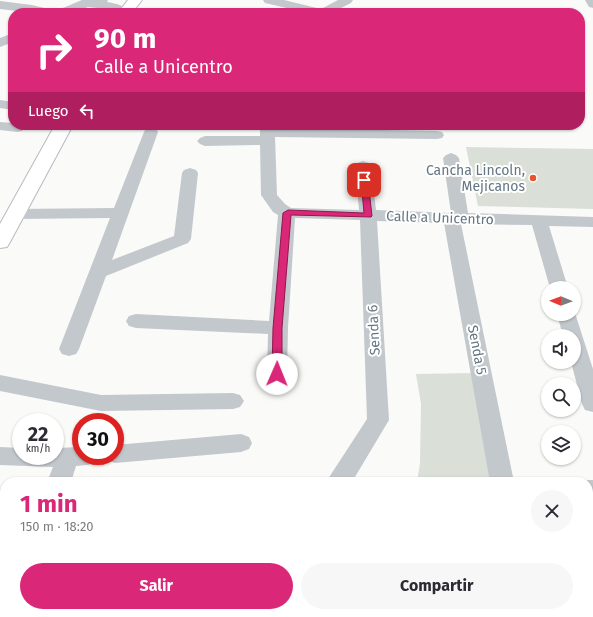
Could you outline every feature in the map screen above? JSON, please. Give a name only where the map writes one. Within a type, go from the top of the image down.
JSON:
[{"type":"main road","points":[[0,242],[61,130]]},
{"type":"street","points":[[269,0],[302,8]]},
{"type":"street","points":[[332,8],[347,0]]},
{"type":"street","points":[[590,0],[593,4]]},
{"type":"street","points":[[76,8],[95,1],[135,1]]},
{"type":"street","points":[[95,1],[115,8]]},
{"type":"street","points":[[0,6],[21,8]]},
{"type":"street","points":[[69,349],[151,132]]},
{"type":"street","points":[[267,132],[269,195],[279,208],[288,213],[278,328],[277,374]]},
{"type":"street","points":[[206,141],[267,132],[436,135]]},
{"type":"street","name":"Senda 5","points":[[451,158],[456,219],[501,477]]},
{"type":"street","name":"Senda 6","points":[[342,477],[378,420],[368,216],[363,166]]},
{"type":"street","points":[[98,272],[182,239],[190,173]]},
{"type":"street","points":[[15,214],[120,213]]},
{"type":"street","name":"Calle a Unicentro","points":[[288,213],[593,222]]},
{"type":"street","points":[[539,220],[557,281]]},
{"type":"street","points":[[136,321],[278,328]]},
{"type":"street","points":[[581,363],[593,404]]},
{"type":"street","points":[[0,384],[101,403],[233,401]]},
{"type":"street","points":[[124,453],[241,443]]},
{"type":"street","points":[[0,456],[72,456]]},
{"type":"street","points":[[62,477],[72,463]]},
{"type":"shaded area","name":"Cancha Lincoln, Mejicanos","points":[[466,147],[593,149],[593,209],[478,206]]},
{"type":"shaded area","points":[[477,373],[496,477],[418,477],[420,463],[421,404],[416,374]]},
{"type":"place","name":"Cancha Lincoln, Mejicanos","points":[[533,178]]},
{"type":"route","points":[[277,374],[278,328],[288,213],[368,216],[364,180]]}]
